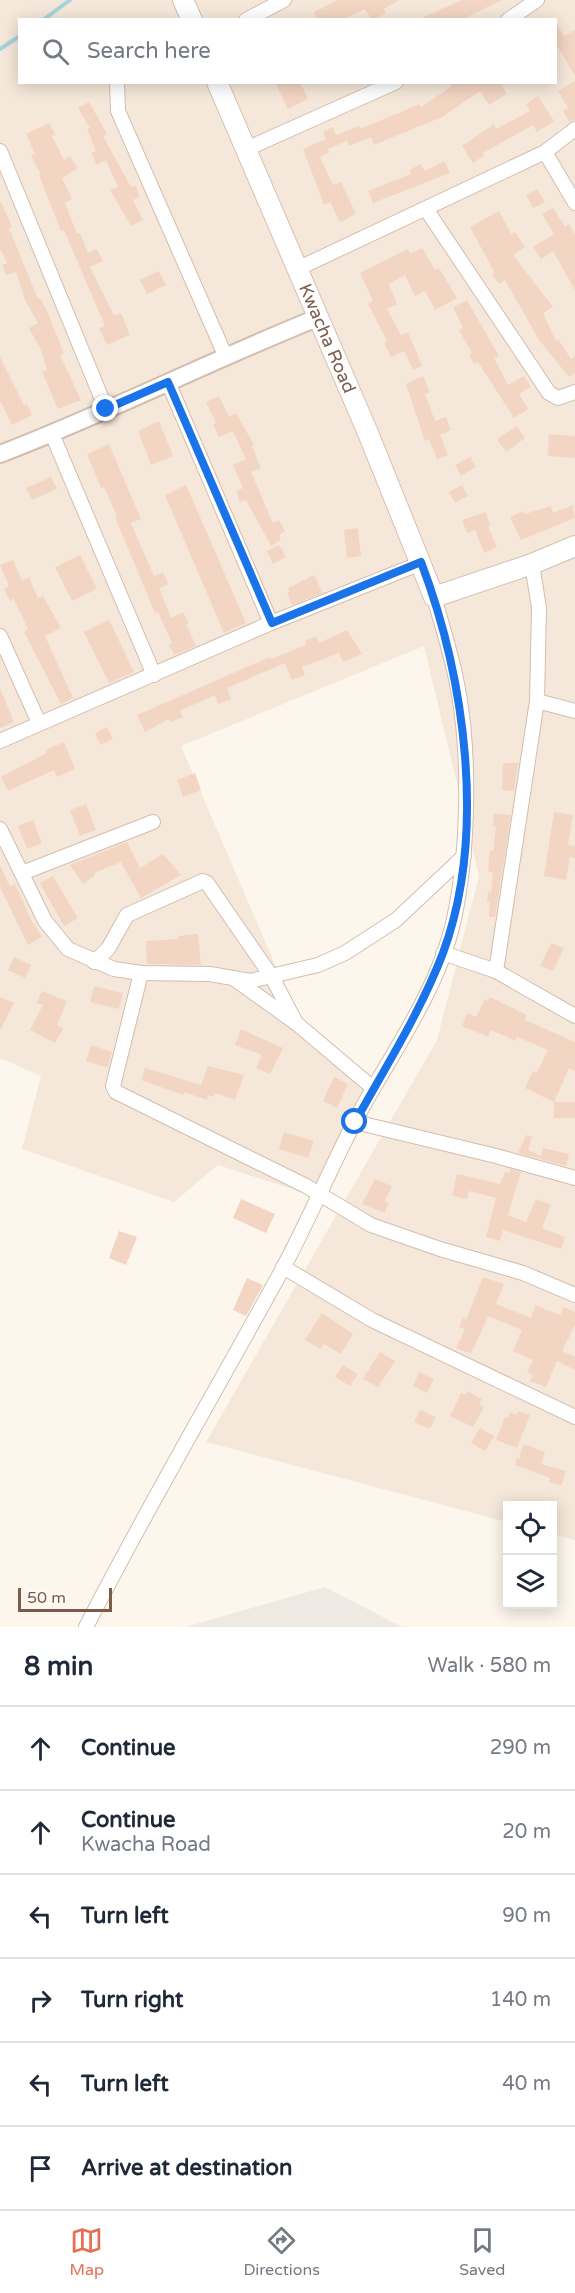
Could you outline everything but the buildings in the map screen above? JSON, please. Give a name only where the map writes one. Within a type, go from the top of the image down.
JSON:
[{"type":"main road","points":[[183,0],[191,18]]},
{"type":"main road","name":"Kwacha Road","points":[[218,84],[434,597]]},
{"type":"main road","points":[[434,597],[532,564],[575,546]]},
{"type":"street","points":[[250,18],[284,0]]},
{"type":"street","points":[[511,18],[537,0]]},
{"type":"street","points":[[117,84],[118,111],[225,355]]},
{"type":"street","points":[[244,150],[392,84]]},
{"type":"street","points":[[297,269],[545,152],[575,129]]},
{"type":"street","points":[[0,151],[106,409]]},
{"type":"street","points":[[545,152],[575,203]]},
{"type":"street","points":[[426,209],[549,393],[558,398],[575,392]]},
{"type":"street","points":[[0,454],[52,434],[225,355],[317,318]]},
{"type":"street","points":[[168,382],[272,623]]},
{"type":"street","points":[[52,434],[154,675]]},
{"type":"street","points":[[0,741],[272,623],[421,562]]},
{"type":"street","points":[[496,971],[537,701],[539,608],[532,564]]},
{"type":"street","points":[[86,1627],[128,1544],[283,1267],[355,1122],[411,1027],[443,953],[456,912],[464,856],[465,797],[461,709],[434,597]]},
{"type":"street","points":[[0,636],[39,723]]},
{"type":"street","points":[[537,701],[575,711]]},
{"type":"street","points":[[22,873],[153,822]]},
{"type":"street","points":[[0,829],[45,921],[68,949],[94,962],[141,973],[210,974],[236,980],[272,977],[318,965],[345,953],[396,920],[464,856]]},
{"type":"street","points":[[94,962],[108,949],[127,915],[203,881],[207,883],[272,977],[296,1023]]},
{"type":"street","points":[[443,953],[496,971],[575,1016]]},
{"type":"street","points":[[141,973],[113,1089],[319,1194],[371,1225],[440,1249],[523,1273],[575,1295]]},
{"type":"street","points":[[236,980],[296,1023],[374,1088]]},
{"type":"street","points":[[355,1122],[496,1156],[575,1178]]},
{"type":"street","points":[[283,1267],[372,1320],[575,1417]]},
{"type":"shaded area","points":[[0,0],[575,0],[575,1540],[557,1535],[557,1501],[503,1501],[503,1521],[206,1442],[437,1040],[479,876],[424,646],[181,746],[308,1041],[376,1096],[323,1199],[218,1165],[174,1202],[22,1149],[41,1076],[0,1058]]},
{"type":"shaded area","points":[[325,1587],[402,1627],[185,1627]]},
{"type":"waterway","points":[[46,18],[70,0]]},
{"type":"waterway","points":[[0,49],[18,37]]},
{"type":"route","points":[[106,409],[168,382],[272,623],[421,562],[434,597],[457,684],[461,709],[465,797],[464,856],[456,912],[443,953],[411,1027],[355,1122]]}]
